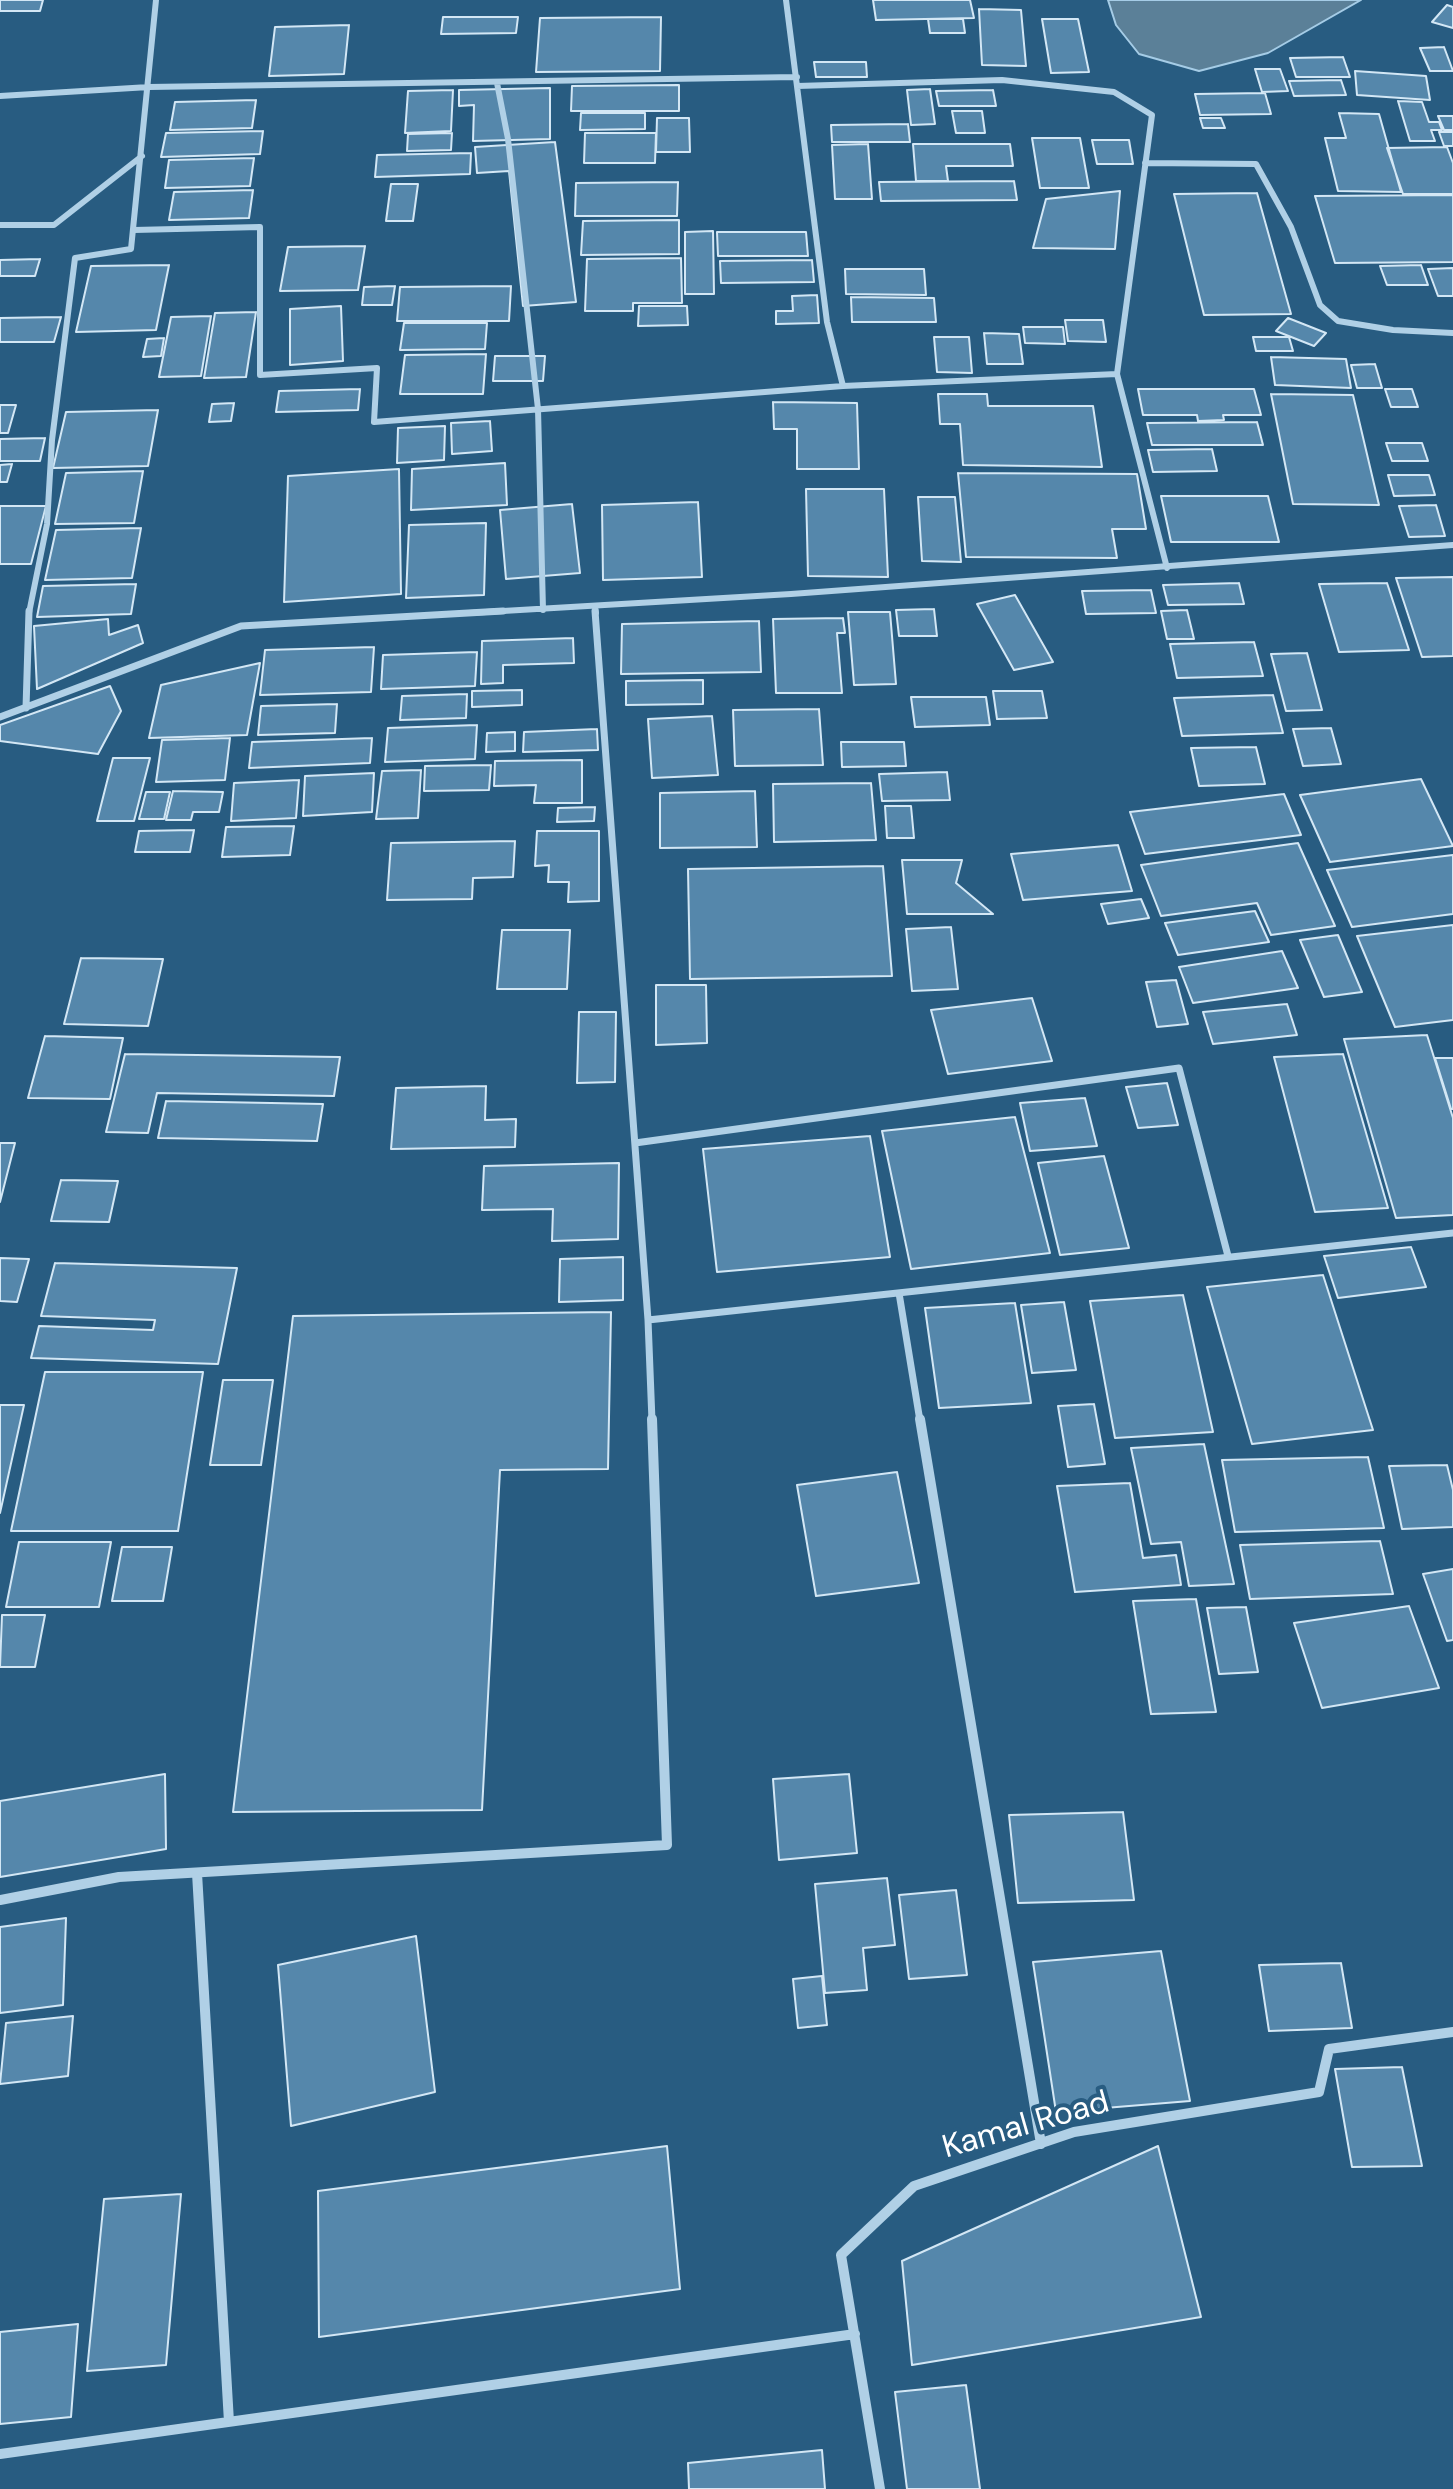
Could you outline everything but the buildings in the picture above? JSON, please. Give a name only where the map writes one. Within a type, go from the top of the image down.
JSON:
[{"type":"street","points":[[26,708],[27,621],[47,524],[52,440],[75,258],[131,249],[156,0]]},
{"type":"street","points":[[786,0],[827,322],[843,386]]},
{"type":"street","points":[[0,96],[149,87],[797,77]]},
{"type":"street","points":[[797,86],[1002,80],[1114,92],[1152,115],[1117,374],[1167,568]]},
{"type":"street","points":[[497,83],[508,139],[538,409],[543,610]]},
{"type":"street","points":[[0,225],[54,225],[142,156]]},
{"type":"street","points":[[1145,163],[1256,164],[1291,227],[1320,305],[1338,321],[1393,330],[1453,333]]},
{"type":"street","points":[[134,230],[260,227],[260,375],[377,368],[374,422],[843,386],[1117,374]]},
{"type":"street","points":[[0,717],[241,626],[543,610],[1167,568],[1453,545]]},
{"type":"street","points":[[0,1900],[119,1877],[667,1845],[648,1320],[595,606]]},
{"type":"street","points":[[635,1143],[1179,1068],[1228,1256]]},
{"type":"street","points":[[648,1320],[1453,1233]]},
{"type":"street","points":[[899,1293],[1041,2144]]},
{"type":"street","points":[[197,1873],[229,2422]]},
{"type":"street","name":"Kamal Road","points":[[880,2489],[841,2255],[914,2186],[1074,2132],[1319,2092],[1329,2049],[1453,2032]]},
{"type":"street","points":[[0,2454],[855,2334]]},
{"type":"water","points":[[1108,0],[1361,0],[1268,53],[1199,71],[1139,54],[1116,25]]}]
